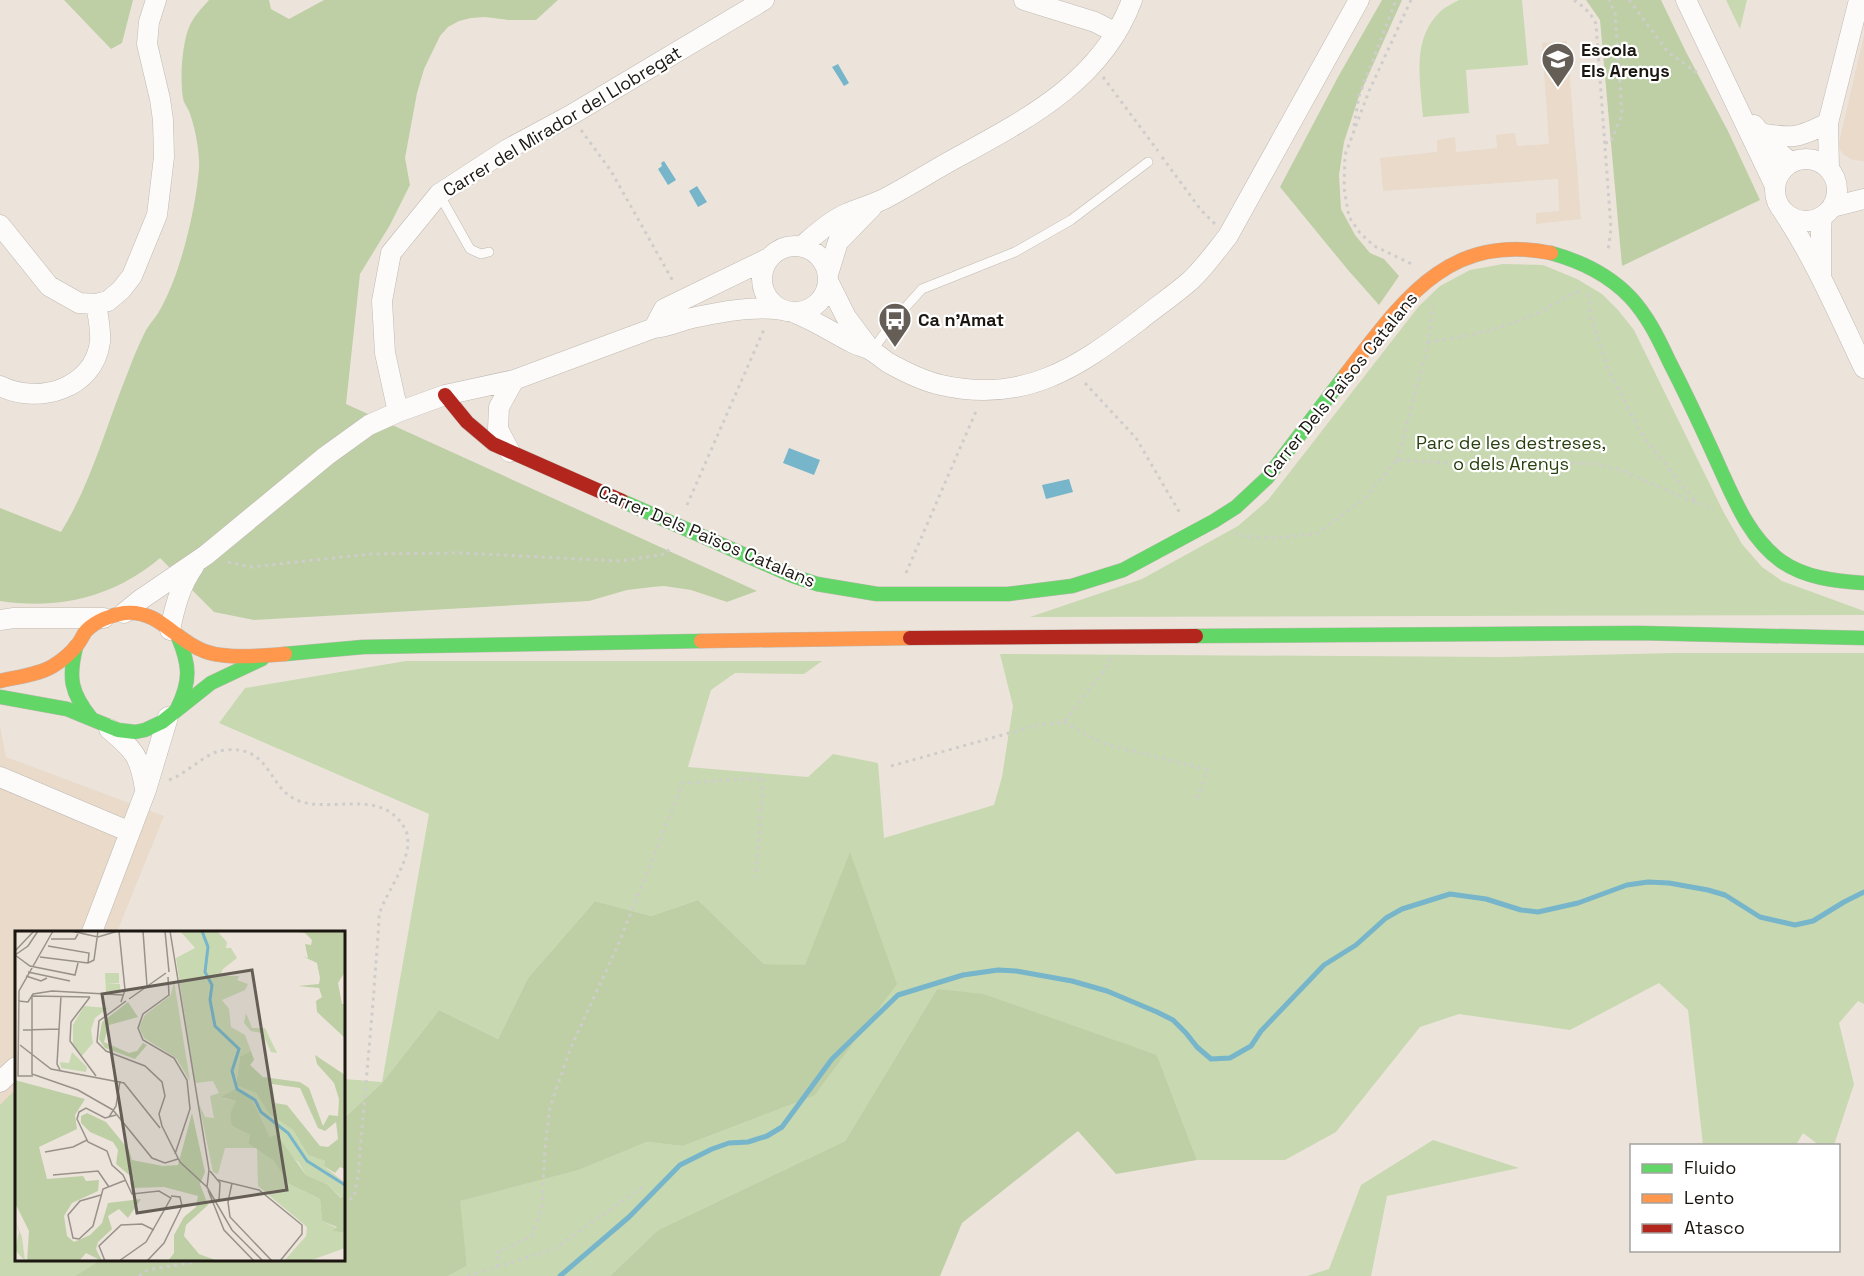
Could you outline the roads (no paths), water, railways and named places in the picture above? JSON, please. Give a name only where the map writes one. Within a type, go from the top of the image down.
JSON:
[{"type":"street","points":[[0,225],[49,286],[79,303],[96,304],[108,301],[132,276],[157,215],[164,157],[160,99],[147,44],[149,22],[156,0]]},
{"type":"street","name":"Carrer del Mirador del Llobregat","points":[[398,412],[385,353],[382,301],[391,254],[439,194],[508,149],[622,85],[764,0]]},
{"type":"street","points":[[1024,0],[1095,22],[1116,33]]},
{"type":"street","points":[[802,246],[844,214],[876,203],[1042,109],[1073,84],[1095,62],[1116,33],[1132,0]]},
{"type":"street","points":[[872,351],[846,317],[820,256],[812,249],[790,246],[778,250],[770,258],[764,267],[762,277],[767,297],[773,304],[939,385],[992,390],[1032,384],[1055,376],[1084,361],[1117,337],[1190,280],[1208,262],[1228,236],[1359,0]]},
{"type":"street","points":[[1686,0],[1735,98],[1775,186],[1776,200],[1798,234],[1864,368]]},
{"type":"street","points":[[1821,278],[1821,229],[1836,196],[1832,177],[1828,123],[1859,0]]},
{"type":"street","points":[[1735,98],[1768,142],[1795,161],[1809,159],[1819,162],[1832,177],[1864,197]]},
{"type":"street","points":[[1760,133],[1797,137],[1828,123]]},
{"type":"street","points":[[1775,186],[1780,172],[1808,152],[1828,123]]},
{"type":"street","points":[[1783,212],[1795,219],[1809,221],[1864,197]]},
{"type":"street","points":[[93,931],[172,714],[185,694],[189,676],[187,656],[174,633],[179,592],[186,579],[326,456],[369,425],[398,412],[445,395],[514,380],[654,328],[690,318],[768,307],[789,311],[807,311],[818,304],[825,295],[838,242],[876,203]]},
{"type":"street","name":"Carrer Dels Països Catalans","points":[[445,395],[475,431],[494,444],[792,576],[817,584],[877,594],[1008,594],[1042,591],[1072,586],[1123,570],[1192,534],[1236,507],[1267,478],[1406,298],[1447,266],[1473,256],[1508,248],[1531,250],[1558,255],[1598,272],[1621,289],[1641,311],[1683,388],[1734,498],[1757,539],[1770,553],[1804,574],[1822,579],[1864,583]]},
{"type":"street","points":[[654,328],[664,309],[770,258]]},
{"type":"street","points":[[0,386],[12,392],[33,394],[59,390],[78,380],[93,363],[98,347],[99,329],[96,304]]},
{"type":"street","points":[[510,452],[498,429],[499,407],[514,380]]},
{"type":"street","points":[[124,613],[140,600],[211,557]]},
{"type":"street","points":[[0,620],[104,618],[124,613],[144,614],[163,623],[202,651],[215,655],[268,656],[363,647],[786,639],[1639,633],[1864,638]]},
{"type":"street","points":[[0,681],[51,667],[76,647],[87,630],[104,618]]},
{"type":"street","points":[[76,647],[70,667],[72,686],[79,703],[136,754],[146,790]]},
{"type":"street","points":[[0,697],[75,711],[125,732],[144,730],[161,723],[204,687],[224,675],[268,656]]},
{"type":"street","points":[[0,777],[130,832]]},
{"type":"street","points":[[0,1082],[15,1068]]},
{"type":"lane","points":[[872,351],[895,319],[922,289],[1015,252],[1071,220],[1148,162]]},
{"type":"lane","points":[[439,194],[470,249],[481,254],[489,252]]},
{"type":"water","points":[[838,64],[849,83],[844,86],[832,67]]},
{"type":"water","points":[[664,161],[676,180],[668,185],[658,169]]},
{"type":"water","points":[[697,186],[707,202],[698,207],[689,191]]},
{"type":"water","points":[[789,448],[820,460],[814,475],[783,463]]},
{"type":"water","points":[[1069,479],[1073,492],[1046,499],[1042,485]]},
{"type":"waterway","points":[[560,1276],[629,1217],[680,1165],[712,1149],[729,1143],[748,1142],[767,1136],[782,1127],[832,1059],[898,995],[963,975],[998,970],[1016,971],[1072,981],[1107,991],[1173,1020],[1211,1059],[1230,1058],[1251,1046],[1261,1031],[1324,965],[1356,945],[1386,918],[1402,909],[1450,894],[1486,899],[1521,910],[1538,912],[1578,903],[1627,885],[1648,882],[1669,883],[1725,895],[1760,917],[1795,925],[1813,921],[1864,892]]},
{"type":"place","name":"Escola Els Arenys","points":[[1558,88]]},
{"type":"place","name":"Ca n'Amat","points":[[895,348]]},
{"type":"park label","name":"Parc de les destreses, o dels Arenys","points":[[1511,452]]}]
